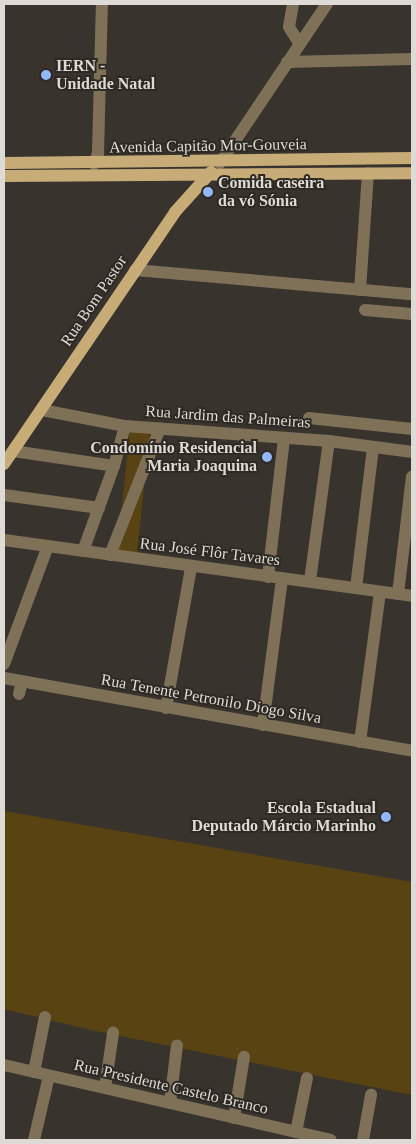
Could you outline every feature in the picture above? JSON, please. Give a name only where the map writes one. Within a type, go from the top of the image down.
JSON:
[{"type":"main road","name":"Avenida Capitão Mor-Gouveia","points":[[4,164],[220,163],[412,158]]},
{"type":"main road","name":"Rua Bom Pastor","points":[[4,464],[175,212],[220,163]]},
{"type":"main road","name":"Avenida Capitão Mor-Gouveia","points":[[4,176],[412,173]]},
{"type":"street","points":[[94,164],[98,153],[102,4]]},
{"type":"street","points":[[293,4],[289,27],[299,43]]},
{"type":"street","points":[[220,163],[327,4]]},
{"type":"street","points":[[287,62],[412,59]]},
{"type":"street","points":[[360,290],[368,173]]},
{"type":"street","points":[[135,270],[412,294]]},
{"type":"street","points":[[365,310],[412,314]]},
{"type":"street","name":"Rua Jardim das Palmeiras","points":[[42,410],[125,426],[329,441],[412,452]]},
{"type":"street","points":[[309,418],[412,429]]},
{"type":"street","points":[[83,551],[114,466],[125,426]]},
{"type":"street","points":[[110,555],[160,428]]},
{"type":"street","points":[[268,577],[284,438]]},
{"type":"street","points":[[310,581],[329,441]]},
{"type":"street","points":[[356,588],[373,447]]},
{"type":"street","points":[[13,451],[114,466]]},
{"type":"street","points":[[398,594],[412,477]]},
{"type":"street","points":[[4,495],[99,508]]},
{"type":"street","name":"Rua José Flôr Tavares","points":[[4,540],[190,568],[310,581],[412,596]]},
{"type":"street","points":[[4,664],[48,546]]},
{"type":"street","points":[[166,708],[190,568]]},
{"type":"street","points":[[263,725],[282,578]]},
{"type":"street","points":[[360,742],[380,592]]},
{"type":"street","name":"Rua Tenente Petronilo Diogo Silva","points":[[4,678],[21,688],[166,708],[412,752]]},
{"type":"street","points":[[34,1072],[44,1017]]},
{"type":"street","points":[[106,1088],[113,1033]]},
{"type":"street","points":[[170,1103],[177,1045]]},
{"type":"street","points":[[234,1118],[244,1057]]},
{"type":"street","name":"Rua Presidente Castelo Branco","points":[[4,1065],[330,1140]]},
{"type":"street","points":[[34,1140],[49,1076]]},
{"type":"street","points":[[296,1132],[307,1078]]},
{"type":"street","points":[[363,1140],[371,1095]]},
{"type":"shaded area","points":[[130,429],[150,431],[137,552],[117,550]]},
{"type":"shaded area","points":[[4,811],[412,882],[412,1095],[91,1030],[4,1009]]},
{"type":"place","name":"IERN - Unidade Natal","points":[[46,75]]},
{"type":"place","name":"Comida caseira da vó Sónia","points":[[208,192]]},
{"type":"place","name":"Condomínio Residencial Maria Joaquina","points":[[267,457]]},
{"type":"place","name":"Escola Estadual Deputado Márcio Marinho","points":[[386,817]]}]
